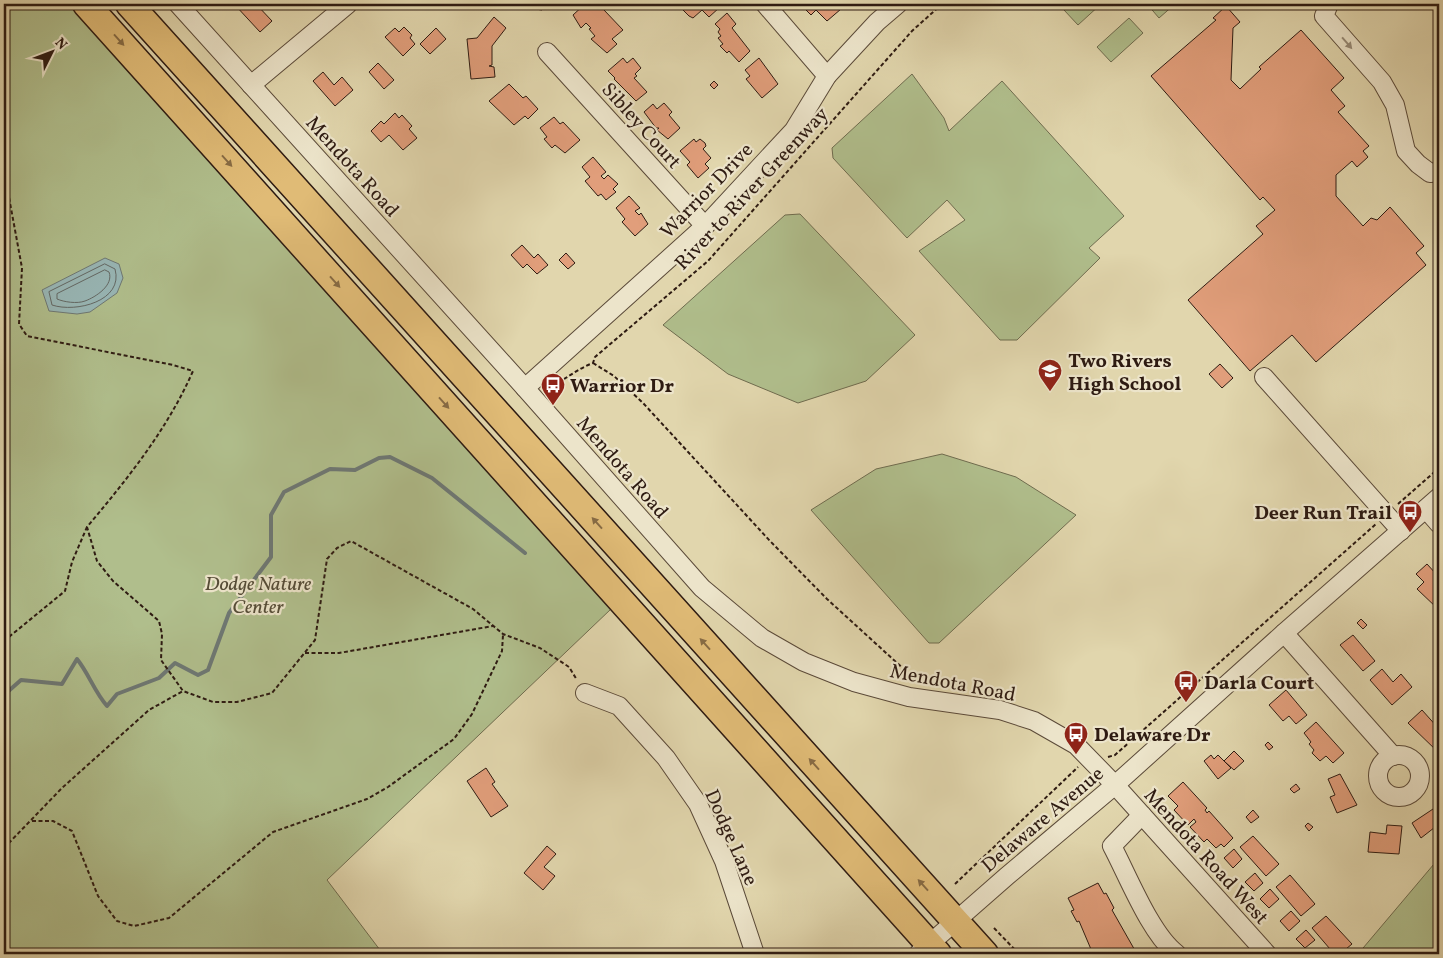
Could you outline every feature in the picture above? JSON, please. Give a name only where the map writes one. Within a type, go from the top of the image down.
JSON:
[{"type":"highway","points":[[86,4],[929,951]]},
{"type":"highway","points":[[129,4],[985,954]]},
{"type":"street","name":"Mendota Road","points":[[178,4],[702,588],[762,638],[804,662],[854,682],[909,697],[1000,710],[1034,721],[1076,745],[1115,786]]},
{"type":"street","points":[[251,85],[348,4]]},
{"type":"street","points":[[765,4],[827,76]]},
{"type":"street","name":"Warrior Drive","points":[[524,388],[705,226],[794,130],[827,76],[877,22],[898,4]]},
{"type":"street","points":[[1329,4],[1324,16],[1382,82],[1395,105],[1406,151],[1430,173],[1439,172]]},
{"type":"street","name":"Sibley Court","points":[[547,52],[705,226]]},
{"type":"street","points":[[1264,377],[1401,531]]},
{"type":"street","name":"Delaware Avenue","points":[[929,951],[956,921],[1115,786],[1439,496]]},
{"type":"street","points":[[1426,509],[1439,524]]},
{"type":"street","points":[[1284,633],[1393,756]]},
{"type":"street","name":"Dodge Lane","points":[[585,693],[618,706],[666,758],[698,804],[724,861],[755,954]]},
{"type":"street","name":"Mendota Road West","points":[[1115,786],[1267,954]]},
{"type":"street","points":[[1142,815],[1112,846],[1166,946],[1177,954]]},
{"type":"path","name":"River to River Greenway","points":[[543,390],[564,381],[593,362],[595,357],[708,261],[912,31],[942,4]]},
{"type":"path","points":[[4,186],[8,192],[22,268],[18,324],[26,336],[173,365],[193,371],[164,427],[142,460],[87,527],[72,562],[65,591],[4,641]]},
{"type":"path","points":[[593,362],[614,376],[643,403],[770,541],[827,599],[872,639],[907,675],[924,687]]},
{"type":"path","points":[[1104,759],[1114,755],[1439,468]]},
{"type":"path","points":[[87,527],[97,561],[113,581],[160,621],[162,634],[161,660],[170,670],[183,691],[213,702],[237,702],[272,693],[315,640],[327,559],[337,548],[351,541],[473,609],[503,634],[540,648],[569,667],[585,693]]},
{"type":"path","points":[[305,653],[340,653],[493,626]]},
{"type":"path","points":[[32,821],[53,821],[72,831],[84,856],[98,896],[117,921],[134,926],[169,918],[273,832],[367,798],[388,787],[454,739],[472,714],[502,650],[503,634]]},
{"type":"path","points":[[4,848],[62,788],[149,710],[183,691]]},
{"type":"path","points":[[955,884],[1079,766]]},
{"type":"path","points":[[994,928],[1018,954]]},
{"type":"green space","name":"Dodge Nature Center","points":[[4,4],[71,4],[611,609],[327,880],[383,954],[4,954]]},
{"type":"green space","points":[[1071,4],[1101,4],[1078,25],[1064,10]]},
{"type":"green space","points":[[1147,4],[1175,4],[1159,18]]},
{"type":"green space","points":[[1129,18],[1143,33],[1111,62],[1097,47]]},
{"type":"green space","points":[[912,74],[944,118],[949,131],[1002,81],[1124,216],[1089,248],[1100,258],[1017,340],[1000,340],[919,251],[965,220],[947,200],[907,238],[833,158],[832,148]]},
{"type":"green space","points":[[800,214],[915,335],[866,381],[798,403],[728,374],[663,325],[785,215]]},
{"type":"green space","points":[[942,454],[1016,477],[1076,515],[939,643],[929,643],[811,510],[876,469]]},
{"type":"green space","points":[[1439,859],[1439,954],[1358,954],[1434,864]]},
{"type":"water","points":[[105,258],[119,264],[123,278],[117,293],[90,312],[77,314],[49,311],[42,290]]},
{"type":"building","points":[[256,4],[272,21],[260,32],[235,5]]},
{"type":"building","points":[[530,4],[567,4],[566,9],[542,6],[542,10],[535,9],[535,5]]},
{"type":"building","points":[[585,4],[607,4],[604,10],[623,30],[612,39],[617,44],[607,53],[591,39],[595,36],[589,29],[591,28],[586,23],[581,28],[573,15]]},
{"type":"building","points":[[677,4],[717,4],[720,7],[709,17],[702,10],[693,18]]},
{"type":"building","points":[[842,4],[839,7],[841,9],[827,21],[816,10],[811,15],[801,5]]},
{"type":"building","name":"Two Rivers High School","points":[[1226,6],[1240,22],[1233,28],[1231,80],[1240,89],[1261,69],[1259,67],[1301,30],[1344,78],[1331,90],[1345,106],[1338,112],[1369,146],[1363,151],[1368,157],[1357,167],[1352,161],[1336,175],[1336,196],[1363,226],[1371,218],[1377,220],[1390,207],[1424,246],[1416,253],[1426,265],[1316,362],[1292,335],[1250,371],[1188,300],[1263,234],[1256,226],[1275,210],[1263,197],[1260,200],[1151,76],[1216,20],[1213,18]]},
{"type":"building","points":[[727,13],[736,24],[732,28],[750,51],[739,62],[729,51],[727,53],[720,46],[723,44],[718,38],[721,36],[718,32],[720,29],[715,24]]},
{"type":"building","points":[[494,17],[506,28],[492,46],[492,65],[489,66],[494,67],[495,77],[471,79],[467,39],[477,38]]},
{"type":"building","points":[[404,27],[412,35],[410,38],[415,44],[403,56],[385,37],[395,28],[399,32]]},
{"type":"building","points":[[436,28],[446,39],[430,54],[420,44]]},
{"type":"building","points":[[623,58],[627,63],[633,58],[641,68],[634,78],[647,92],[636,101],[608,71]]},
{"type":"building","points":[[759,58],[778,84],[762,98],[746,79],[750,76],[745,70]]},
{"type":"building","points":[[378,63],[394,80],[384,89],[369,72]]},
{"type":"building","points":[[323,72],[334,85],[342,77],[353,90],[335,106],[313,81]]},
{"type":"building","points":[[714,81],[718,85],[714,89],[710,85]]},
{"type":"building","points":[[509,84],[523,98],[526,96],[538,109],[528,119],[525,116],[514,125],[489,101]]},
{"type":"building","points":[[664,103],[672,112],[669,115],[680,128],[668,139],[657,130],[659,128],[656,128],[644,112],[653,104],[657,109]]},
{"type":"building","points":[[395,113],[399,118],[402,115],[412,126],[409,129],[417,138],[403,150],[389,135],[381,142],[371,131],[381,121],[384,124]]},
{"type":"building","points":[[554,117],[560,124],[563,122],[580,140],[565,153],[555,145],[552,148],[544,139],[547,137],[540,128]]},
{"type":"building","points":[[694,139],[696,142],[700,139],[705,143],[706,146],[703,149],[711,158],[705,164],[709,168],[698,178],[687,165],[690,162],[680,151]]},
{"type":"building","points":[[593,157],[606,172],[601,176],[604,179],[608,175],[618,184],[613,189],[616,192],[606,200],[601,194],[598,196],[585,181],[590,177],[582,167]]},
{"type":"building","points":[[629,196],[640,208],[635,211],[639,215],[641,213],[648,224],[635,236],[622,222],[625,219],[616,208]]},
{"type":"building","points":[[522,245],[534,258],[538,254],[548,265],[537,274],[527,264],[523,268],[511,255]]},
{"type":"building","points":[[566,253],[575,263],[568,269],[559,260]]},
{"type":"building","points":[[1220,364],[1233,378],[1222,388],[1209,374]]},
{"type":"building","points":[[1427,564],[1437,575],[1435,577],[1439,581],[1438,609],[1417,589],[1424,582],[1416,574]]},
{"type":"building","points":[[1361,619],[1367,625],[1363,629],[1357,623]]},
{"type":"building","points":[[1353,635],[1375,661],[1363,671],[1340,645]]},
{"type":"building","points":[[1382,669],[1393,682],[1401,674],[1412,687],[1392,705],[1370,680]]},
{"type":"building","points":[[1286,690],[1307,715],[1296,724],[1289,716],[1283,721],[1269,705]]},
{"type":"building","points":[[1422,710],[1439,729],[1439,753],[1408,723]]},
{"type":"building","points":[[1316,722],[1344,753],[1333,763],[1326,756],[1320,761],[1312,753],[1314,750],[1309,744],[1311,742],[1304,733]]},
{"type":"building","points":[[1268,742],[1273,747],[1269,750],[1265,745]]},
{"type":"building","points":[[1234,751],[1244,761],[1234,770],[1224,761]]},
{"type":"building","points":[[1211,755],[1214,759],[1218,755],[1231,768],[1218,779],[1204,761]]},
{"type":"building","points":[[486,768],[495,782],[492,784],[508,806],[491,817],[467,781]]},
{"type":"building","points":[[1340,774],[1357,805],[1337,813],[1330,797],[1335,795],[1328,779]]},
{"type":"building","points":[[1183,782],[1207,808],[1205,810],[1207,813],[1209,811],[1233,838],[1224,847],[1221,844],[1216,848],[1207,839],[1204,842],[1190,827],[1196,822],[1194,819],[1188,825],[1174,810],[1178,806],[1168,796]]},
{"type":"building","points":[[1296,784],[1300,789],[1294,793],[1290,789]]},
{"type":"building","points":[[1439,805],[1439,824],[1421,838],[1412,823]]},
{"type":"building","points":[[1253,810],[1259,817],[1251,823],[1246,817]]},
{"type":"building","points":[[1308,823],[1313,827],[1309,831],[1305,826]]},
{"type":"building","points":[[1387,825],[1402,826],[1399,854],[1368,852],[1370,832],[1386,834]]},
{"type":"building","points":[[1253,836],[1279,864],[1266,876],[1240,847]]},
{"type":"building","points":[[547,846],[556,854],[544,867],[555,876],[543,890],[524,873]]},
{"type":"building","points":[[1234,849],[1242,859],[1233,868],[1224,858]]},
{"type":"building","points":[[1255,873],[1263,883],[1254,891],[1245,882]]},
{"type":"building","points":[[1290,875],[1315,904],[1301,916],[1276,887]]},
{"type":"building","points":[[1098,883],[1104,894],[1106,893],[1114,908],[1112,910],[1137,954],[1093,954],[1079,921],[1077,922],[1071,911],[1074,910],[1068,898]]},
{"type":"building","points":[[1270,889],[1279,899],[1269,908],[1260,899]]},
{"type":"building","points":[[1291,911],[1300,921],[1289,931],[1280,921]]},
{"type":"building","points":[[1326,916],[1352,944],[1340,954],[1330,949],[1312,928]]},
{"type":"building","points":[[1306,930],[1315,940],[1305,948],[1296,939]]},
{"type":"waterway","points":[[4,695],[21,680],[62,684],[77,659],[107,706],[117,694],[159,678],[175,663],[198,675],[208,670],[229,613],[271,557],[271,515],[284,492],[330,469],[355,470],[379,458],[390,457],[432,478],[525,553]]},
{"type":"place","name":"Two Rivers High School","points":[[1050,392]]},
{"type":"place","name":"Warrior Dr","points":[[553,406]]},
{"type":"place","name":"Deer Run Trail","points":[[1410,533]]},
{"type":"place","name":"Darla Court","points":[[1186,703]]},
{"type":"place","name":"Delaware Dr","points":[[1076,755]]}]
